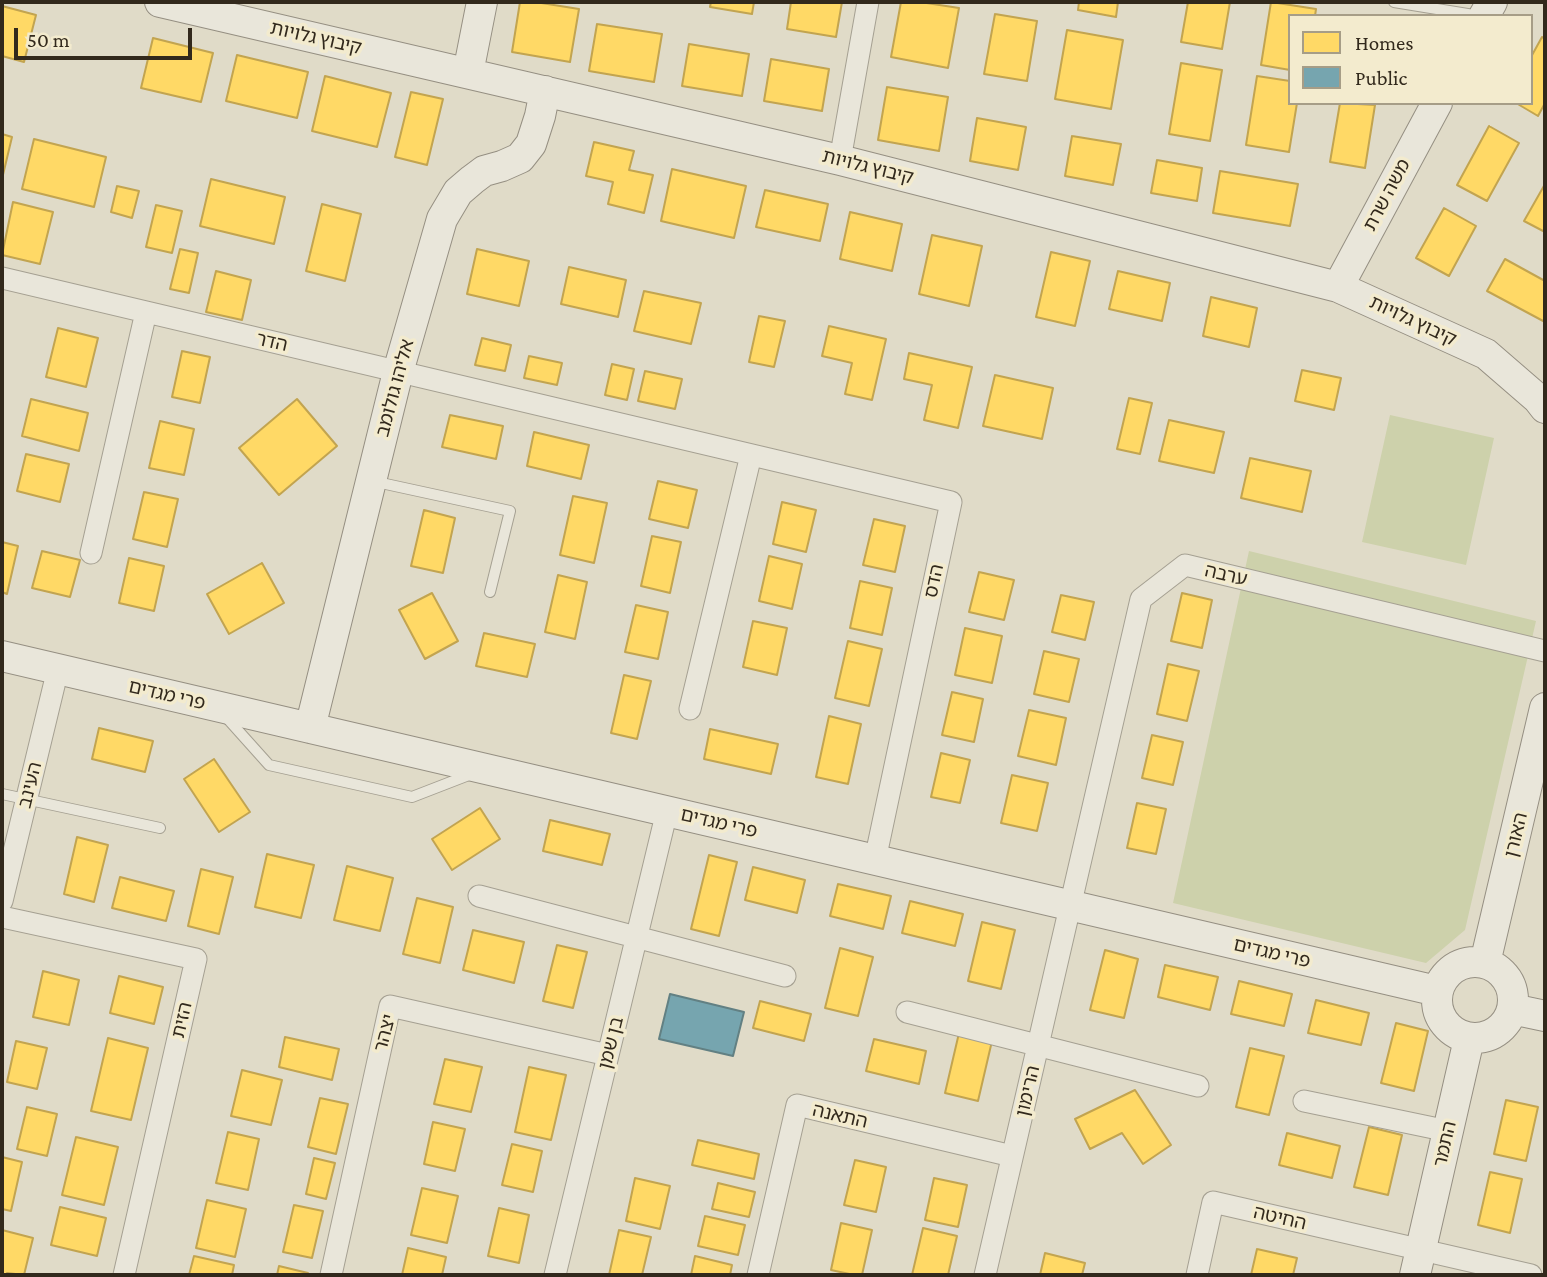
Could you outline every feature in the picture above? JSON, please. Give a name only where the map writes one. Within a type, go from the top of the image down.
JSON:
[{"type":"street","name":"קיבוץ גלויות","points":[[160,2],[840,160],[1338,286],[1486,354],[1545,408]]},
{"type":"street","points":[[468,73],[482,2]]},
{"type":"street","points":[[840,160],[868,2]]},
{"type":"street","name":"אליהו גולומב","points":[[310,728],[398,372],[442,219],[458,192],[472,180],[484,172],[520,158],[531,144],[545,91]]},
{"type":"street","name":"משה שרת","points":[[1338,286],[1436,105]]},
{"type":"street","name":"הדר","points":[[2,278],[398,372]]},
{"type":"street","points":[[91,553],[146,312]]},
{"type":"street","name":"הדס","points":[[398,372],[951,502],[875,860]]},
{"type":"street","points":[[690,709],[751,456]]},
{"type":"street","name":"ערבה","points":[[1070,906],[1141,599],[1185,565],[1545,651]]},
{"type":"street","name":"פרי מגדים","points":[[2,656],[1437,991]]},
{"type":"street","name":"העינב","points":[[2,901],[58,669]]},
{"type":"street","name":"האורן","points":[[1485,963],[1531,790],[1545,708]]},
{"type":"street","name":"בן שמן","points":[[555,1275],[667,811]]},
{"type":"street","points":[[479,897],[785,976]]},
{"type":"street","name":"הרימון","points":[[985,1275],[1070,906]]},
{"type":"street","name":"הזית","points":[[2,917],[195,958],[124,1275]]},
{"type":"street","points":[[1471,961],[1485,963],[1504,975],[1513,997],[1512,1009],[1508,1019],[1492,1035],[1469,1039],[1457,1035],[1447,1027],[1436,1004],[1437,991],[1454,967],[1471,961]]},
{"type":"street","name":"יצהר","points":[[331,1275],[390,1006],[608,1055]]},
{"type":"street","points":[[1512,1009],[1545,1016]]},
{"type":"street","points":[[908,1012],[1198,1086]]},
{"type":"street","name":"התמר","points":[[1418,1263],[1469,1039]]},
{"type":"street","points":[[1304,1101],[1448,1131]]},
{"type":"street","name":"התאנה","points":[[758,1275],[797,1105],[1013,1156]]},
{"type":"street","name":"החיטה","points":[[1197,1275],[1213,1202],[1418,1263]]},
{"type":"street","points":[[1418,1263],[1531,1275]]},
{"type":"lane","points":[[1394,2],[1469,14]]},
{"type":"lane","points":[[371,481],[510,511],[490,592]]},
{"type":"lane","points":[[217,707],[269,765],[412,797],[484,769]]},
{"type":"lane","points":[[2,794],[160,828]]},
{"type":"green space","points":[[1390,415],[1494,438],[1466,565],[1362,542]]},
{"type":"green space","points":[[1249,551],[1536,621],[1465,930],[1426,963],[1173,903]]},
{"type":"building: Homes","points":[[520,2],[579,9],[570,62],[512,52]]},
{"type":"building: Homes","points":[[711,2],[754,2],[752,14],[710,7]]},
{"type":"building: Homes","points":[[791,2],[842,2],[836,37],[787,29]]},
{"type":"building: Homes","points":[[901,2],[959,8],[948,68],[891,57]]},
{"type":"building: Homes","points":[[1079,2],[1118,2],[1116,17],[1078,10]]},
{"type":"building: Homes","points":[[1188,2],[1230,2],[1222,49],[1181,42]]},
{"type":"building: Homes","points":[[1271,2],[1316,9],[1315,14],[1288,14],[1288,70],[1261,65]]},
{"type":"building: Homes","points":[[2,6],[36,15],[24,62],[2,56]]},
{"type":"building: Homes","points":[[995,14],[1037,21],[1027,81],[984,74]]},
{"type":"building: Homes","points":[[597,24],[662,34],[654,82],[589,71]]},
{"type":"building: Homes","points":[[1067,30],[1123,40],[1111,109],[1055,99]]},
{"type":"building: Homes","points":[[1542,37],[1545,39],[1545,103],[1538,116],[1519,105],[1533,105],[1533,53]]},
{"type":"building: Homes","points":[[153,38],[213,53],[201,102],[141,88]]},
{"type":"building: Homes","points":[[689,44],[749,54],[742,96],[682,86]]},
{"type":"building: Homes","points":[[237,55],[308,72],[297,118],[226,101]]},
{"type":"building: Homes","points":[[771,59],[829,69],[822,111],[764,101]]},
{"type":"building: Homes","points":[[1181,63],[1222,70],[1210,141],[1169,134]]},
{"type":"building: Homes","points":[[325,76],[391,93],[377,147],[312,131]]},
{"type":"building: Homes","points":[[1257,76],[1288,81],[1288,105],[1297,105],[1289,152],[1246,145]]},
{"type":"building: Homes","points":[[887,87],[948,97],[939,151],[878,140]]},
{"type":"building: Homes","points":[[411,92],[443,99],[427,165],[395,157]]},
{"type":"building: Homes","points":[[1340,105],[1375,105],[1365,168],[1330,162]]},
{"type":"building: Homes","points":[[977,118],[1026,127],[1018,170],[970,161]]},
{"type":"building: Homes","points":[[1489,126],[1519,143],[1487,201],[1457,185]]},
{"type":"building: Homes","points":[[2,134],[12,137],[2,179]]},
{"type":"building: Homes","points":[[1072,136],[1121,144],[1113,185],[1065,176]]},
{"type":"building: Homes","points":[[34,139],[106,157],[94,207],[22,189]]},
{"type":"building: Homes","points":[[594,142],[634,151],[629,170],[653,175],[644,213],[608,204],[613,182],[586,176]]},
{"type":"building: Homes","points":[[1157,160],[1202,168],[1197,201],[1151,193]]},
{"type":"building: Homes","points":[[672,169],[746,186],[734,238],[661,221]]},
{"type":"building: Homes","points":[[1220,171],[1298,184],[1290,226],[1213,213]]},
{"type":"building: Homes","points":[[211,179],[285,197],[274,244],[200,226]]},
{"type":"building: Homes","points":[[1545,184],[1545,232],[1524,221]]},
{"type":"building: Homes","points":[[117,186],[139,191],[132,218],[111,212]]},
{"type":"building: Homes","points":[[765,190],[828,204],[820,241],[756,227]]},
{"type":"building: Homes","points":[[13,202],[53,212],[40,264],[2,255]]},
{"type":"building: Homes","points":[[322,204],[361,214],[345,281],[306,271]]},
{"type":"building: Homes","points":[[156,205],[182,211],[172,253],[146,247]]},
{"type":"building: Homes","points":[[1444,208],[1476,226],[1449,276],[1416,258]]},
{"type":"building: Homes","points":[[850,212],[902,224],[892,271],[840,259]]},
{"type":"building: Homes","points":[[932,235],[982,246],[969,306],[919,294]]},
{"type":"building: Homes","points":[[180,249],[198,253],[189,293],[170,289]]},
{"type":"building: Homes","points":[[477,249],[529,261],[519,306],[467,294]]},
{"type":"building: Homes","points":[[1051,252],[1090,261],[1075,326],[1036,317]]},
{"type":"building: Homes","points":[[1505,259],[1545,281],[1545,322],[1487,291]]},
{"type":"building: Homes","points":[[569,267],[626,280],[618,317],[561,304]]},
{"type":"building: Homes","points":[[216,271],[251,280],[242,320],[206,312]]},
{"type":"building: Homes","points":[[1118,271],[1170,283],[1162,321],[1109,309]]},
{"type":"building: Homes","points":[[644,291],[701,303],[691,344],[634,331]]},
{"type":"building: Homes","points":[[1211,297],[1257,308],[1249,347],[1203,336]]},
{"type":"building: Homes","points":[[759,316],[785,321],[774,367],[749,362]]},
{"type":"building: Homes","points":[[829,326],[886,339],[872,400],[845,394],[852,363],[822,356]]},
{"type":"building: Homes","points":[[58,328],[98,338],[86,387],[46,377]]},
{"type":"building: Homes","points":[[482,338],[511,345],[505,371],[475,365]]},
{"type":"building: Homes","points":[[182,351],[210,357],[200,403],[172,397]]},
{"type":"building: Homes","points":[[909,353],[972,367],[958,428],[924,420],[932,385],[904,379]]},
{"type":"building: Homes","points":[[529,356],[562,363],[557,385],[524,378]]},
{"type":"building: Homes","points":[[612,364],[634,369],[627,400],[605,395]]},
{"type":"building: Homes","points":[[1302,370],[1341,378],[1334,410],[1295,401]]},
{"type":"building: Homes","points":[[645,371],[682,379],[675,409],[638,401]]},
{"type":"building: Homes","points":[[995,375],[1053,388],[1042,439],[983,426]]},
{"type":"building: Homes","points":[[1129,398],[1152,403],[1140,454],[1117,449]]},
{"type":"building: Homes","points":[[31,399],[88,413],[79,451],[22,436]]},
{"type":"building: Homes","points":[[297,399],[337,446],[279,495],[239,448]]},
{"type":"building: Homes","points":[[450,415],[503,426],[496,459],[442,447]]},
{"type":"building: Homes","points":[[1169,420],[1224,432],[1214,473],[1159,461]]},
{"type":"building: Homes","points":[[160,421],[194,429],[184,475],[149,468]]},
{"type":"building: Homes","points":[[534,432],[589,445],[581,479],[527,466]]},
{"type":"building: Homes","points":[[26,454],[69,464],[60,502],[17,491]]},
{"type":"building: Homes","points":[[1250,458],[1311,471],[1302,512],[1241,498]]},
{"type":"building: Homes","points":[[658,481],[697,490],[688,528],[649,519]]},
{"type":"building: Homes","points":[[144,492],[178,499],[167,547],[133,539]]},
{"type":"building: Homes","points":[[573,496],[607,503],[594,563],[560,555]]},
{"type":"building: Homes","points":[[782,502],[816,510],[806,552],[773,544]]},
{"type":"building: Homes","points":[[424,510],[455,518],[443,573],[411,566]]},
{"type":"building: Homes","points":[[874,519],[905,526],[895,572],[863,565]]},
{"type":"building: Homes","points":[[652,536],[681,542],[670,593],[641,586]]},
{"type":"building: Homes","points":[[2,542],[18,546],[7,594],[2,592]]},
{"type":"building: Homes","points":[[42,551],[80,560],[70,597],[32,588]]},
{"type":"building: Homes","points":[[769,556],[802,564],[792,609],[759,601]]},
{"type":"building: Homes","points":[[129,558],[164,566],[154,611],[119,603]]},
{"type":"building: Homes","points":[[262,563],[284,603],[229,634],[207,594]]},
{"type":"building: Homes","points":[[979,572],[1014,580],[1004,620],[969,612]]},
{"type":"building: Homes","points":[[558,575],[587,582],[575,639],[545,632]]},
{"type":"building: Homes","points":[[860,581],[892,588],[882,635],[850,628]]},
{"type":"building: Homes","points":[[432,593],[458,641],[425,659],[399,610]]},
{"type":"building: Homes","points":[[1182,593],[1212,600],[1202,648],[1171,641]]},
{"type":"building: Homes","points":[[1061,595],[1094,602],[1085,640],[1052,632]]},
{"type":"building: Homes","points":[[636,605],[668,612],[658,659],[625,652]]},
{"type":"building: Homes","points":[[753,621],[787,628],[777,675],[743,667]]},
{"type":"building: Homes","points":[[965,628],[1002,636],[992,683],[955,675]]},
{"type":"building: Homes","points":[[484,633],[535,644],[527,677],[476,666]]},
{"type":"building: Homes","points":[[848,641],[882,649],[869,706],[835,698]]},
{"type":"building: Homes","points":[[1044,651],[1079,659],[1069,702],[1034,694]]},
{"type":"building: Homes","points":[[1168,664],[1199,671],[1187,721],[1157,714]]},
{"type":"building: Homes","points":[[624,675],[651,681],[637,739],[611,733]]},
{"type":"building: Homes","points":[[952,692],[983,699],[974,742],[942,735]]},
{"type":"building: Homes","points":[[1029,710],[1066,718],[1056,765],[1018,756]]},
{"type":"building: Homes","points":[[829,716],[861,724],[848,784],[816,777]]},
{"type":"building: Homes","points":[[99,728],[153,741],[145,772],[92,759]]},
{"type":"building: Homes","points":[[710,729],[778,744],[771,774],[704,759]]},
{"type":"building: Homes","points":[[1152,735],[1183,742],[1173,785],[1142,778]]},
{"type":"building: Homes","points":[[941,753],[970,760],[960,803],[931,797]]},
{"type":"building: Homes","points":[[214,759],[250,812],[219,832],[184,779]]},
{"type":"building: Homes","points":[[1012,775],[1048,783],[1037,831],[1001,823]]},
{"type":"building: Homes","points":[[1137,803],[1166,809],[1156,854],[1127,848]]},
{"type":"building: Homes","points":[[480,808],[500,839],[452,870],[432,839]]},
{"type":"building: Homes","points":[[550,820],[610,834],[602,865],[543,851]]},
{"type":"building: Homes","points":[[77,837],[108,845],[94,902],[64,894]]},
{"type":"building: Homes","points":[[267,854],[314,865],[301,918],[255,907]]},
{"type":"building: Homes","points":[[709,855],[737,862],[719,936],[691,929]]},
{"type":"building: Homes","points":[[347,866],[393,878],[380,931],[334,920]]},
{"type":"building: Homes","points":[[753,867],[805,880],[797,913],[745,900]]},
{"type":"building: Homes","points":[[201,869],[233,877],[219,934],[188,926]]},
{"type":"building: Homes","points":[[120,877],[174,891],[166,921],[112,908]]},
{"type":"building: Homes","points":[[838,884],[891,896],[883,929],[830,916]]},
{"type":"building: Homes","points":[[417,898],[453,907],[440,963],[403,954]]},
{"type":"building: Homes","points":[[910,901],[963,914],[955,946],[902,933]]},
{"type":"building: Homes","points":[[982,922],[1015,930],[1001,989],[968,981]]},
{"type":"building: Homes","points":[[473,930],[524,942],[514,983],[463,970]]},
{"type":"building: Homes","points":[[557,945],[587,952],[573,1008],[543,1001]]},
{"type":"building: Homes","points":[[840,948],[873,957],[858,1016],[825,1008]]},
{"type":"building: Homes","points":[[1105,950],[1138,959],[1124,1018],[1090,1010]]},
{"type":"building: Homes","points":[[1165,965],[1218,977],[1210,1010],[1158,997]]},
{"type":"building: Homes","points":[[43,971],[79,980],[69,1025],[33,1017]]},
{"type":"building: Homes","points":[[119,976],[163,987],[154,1024],[110,1013]]},
{"type":"building: Homes","points":[[1239,981],[1292,994],[1284,1026],[1231,1014]]},
{"type":"building: Homes","points":[[1316,1000],[1369,1013],[1361,1045],[1308,1033]]},
{"type":"building: Homes","points":[[760,1001],[811,1014],[804,1041],[753,1028]]},
{"type":"building: Homes","points":[[1396,1023],[1428,1031],[1414,1091],[1381,1083]]},
{"type":"building: Homes","points":[[959,1033],[992,1041],[978,1101],[945,1093]]},
{"type":"building: Homes","points":[[285,1037],[339,1049],[332,1080],[279,1067]]},
{"type":"building: Homes","points":[[108,1038],[148,1048],[131,1120],[91,1111]]},
{"type":"building: Homes","points":[[874,1039],[926,1051],[919,1084],[866,1071]]},
{"type":"building: Homes","points":[[16,1041],[47,1048],[37,1089],[7,1082]]},
{"type":"building: Homes","points":[[1250,1048],[1284,1056],[1269,1115],[1236,1107]]},
{"type":"building: Homes","points":[[445,1059],[482,1067],[471,1112],[434,1104]]},
{"type":"building: Homes","points":[[529,1067],[566,1075],[551,1140],[515,1132]]},
{"type":"building: Homes","points":[[242,1070],[282,1080],[271,1125],[231,1116]]},
{"type":"building: Homes","points":[[1135,1090],[1171,1145],[1143,1164],[1122,1133],[1090,1149],[1075,1119]]},
{"type":"building: Homes","points":[[320,1098],[348,1104],[336,1154],[308,1147]]},
{"type":"building: Homes","points":[[1506,1100],[1538,1107],[1526,1161],[1494,1154]]},
{"type":"building: Homes","points":[[27,1107],[57,1114],[47,1156],[17,1149]]},
{"type":"building: Homes","points":[[433,1122],[465,1129],[455,1171],[424,1164]]},
{"type":"building: Homes","points":[[1369,1127],[1402,1135],[1388,1195],[1354,1187]]},
{"type":"building: Homes","points":[[228,1132],[259,1139],[248,1190],[216,1183]]},
{"type":"building: Homes","points":[[1287,1133],[1340,1146],[1332,1178],[1279,1165]]},
{"type":"building: Homes","points":[[76,1137],[118,1147],[104,1205],[62,1195]]},
{"type":"building: Homes","points":[[698,1140],[759,1154],[754,1179],[692,1165]]},
{"type":"building: Homes","points":[[512,1144],[542,1151],[533,1192],[502,1185]]},
{"type":"building: Homes","points":[[2,1157],[22,1162],[11,1211],[2,1209]]},
{"type":"building: Homes","points":[[314,1158],[335,1163],[326,1199],[306,1194]]},
{"type":"building: Homes","points":[[855,1160],[886,1167],[876,1212],[844,1205]]},
{"type":"building: Homes","points":[[1490,1172],[1522,1179],[1510,1233],[1478,1225]]},
{"type":"building: Homes","points":[[635,1178],[670,1186],[660,1229],[626,1221]]},
{"type":"building: Homes","points":[[934,1178],[967,1185],[958,1227],[925,1220]]},
{"type":"building: Homes","points":[[718,1183],[755,1192],[749,1217],[712,1209]]},
{"type":"building: Homes","points":[[422,1188],[458,1196],[447,1243],[411,1235]]},
{"type":"building: Homes","points":[[207,1200],[246,1209],[235,1257],[196,1248]]},
{"type":"building: Homes","points":[[294,1205],[323,1211],[312,1258],[283,1252]]},
{"type":"building: Homes","points":[[60,1207],[106,1218],[97,1256],[51,1245]]},
{"type":"building: Homes","points":[[499,1208],[529,1215],[519,1263],[488,1256]]},
{"type":"building: Homes","points":[[705,1216],[745,1225],[738,1255],[698,1246]]},
{"type":"building: Homes","points":[[841,1223],[872,1230],[862,1275],[831,1270]]},
{"type":"building: Homes","points":[[923,1228],[957,1236],[948,1275],[912,1275]]},
{"type":"building: Homes","points":[[2,1230],[33,1238],[24,1275],[2,1275]]},
{"type":"building: Homes","points":[[619,1230],[651,1237],[642,1275],[609,1275]]},
{"type":"building: Homes","points":[[408,1248],[446,1257],[442,1275],[402,1275]]},
{"type":"building: Homes","points":[[1257,1249],[1297,1258],[1293,1275],[1251,1275]]},
{"type":"building: Homes","points":[[1045,1253],[1085,1263],[1082,1275],[1040,1275]]},
{"type":"building: Homes","points":[[194,1256],[234,1265],[232,1275],[189,1275]]},
{"type":"building: Homes","points":[[695,1256],[732,1265],[730,1275],[691,1275]]},
{"type":"building: Homes","points":[[279,1266],[308,1273],[277,1275]]},
{"type":"building: Public","points":[[670,994],[744,1012],[733,1056],[659,1039]]}]
